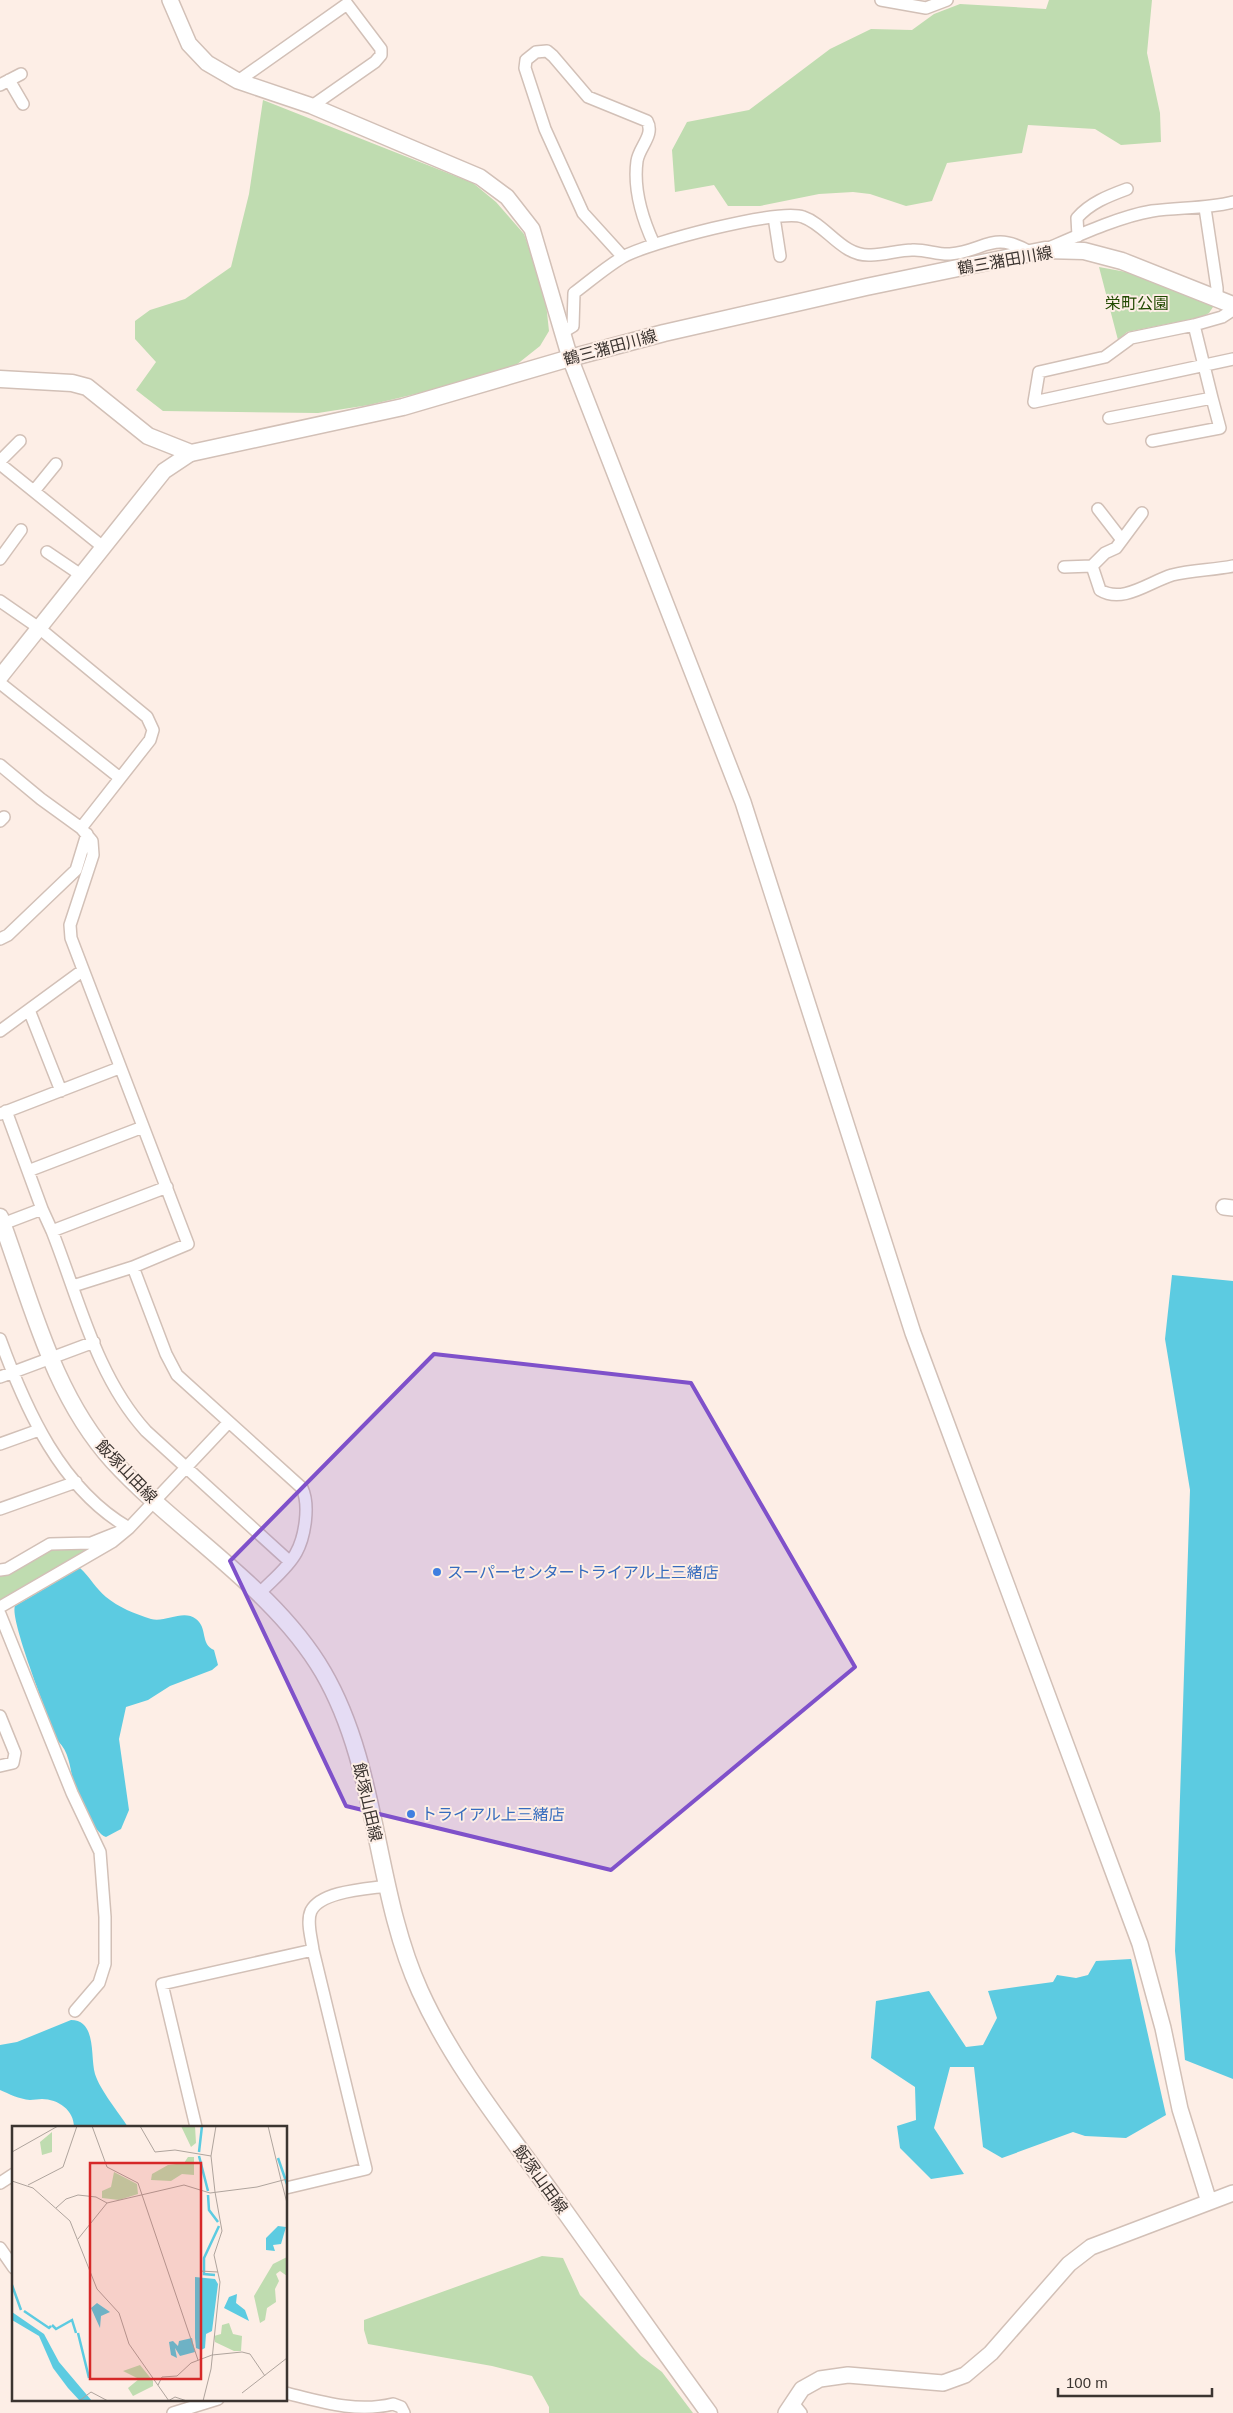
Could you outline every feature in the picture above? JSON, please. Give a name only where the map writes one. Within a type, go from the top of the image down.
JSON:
[{"type":"main road","name":"鶴三潴田川線","points":[[191,453],[403,407],[673,330],[1038,251],[1084,251],[1122,261],[1233,306]]},
{"type":"main road","points":[[0,379],[72,383],[87,388],[148,436],[191,453]]},
{"type":"main road","name":"飯塚山田線","points":[[1,1222],[51,1358],[74,1409],[90,1433],[113,1461],[155,1502],[260,1594],[297,1636],[322,1670],[342,1711],[357,1755],[387,1886],[406,1952],[418,1988],[433,2018],[476,2088],[709,2413]]},
{"type":"street","points":[[170,0],[189,44],[207,63],[238,81],[312,106],[480,177],[508,197],[532,229],[570,358],[743,802],[773,889],[914,1333],[1140,1944],[1163,2028],[1180,2109],[1209,2202]]},
{"type":"street","points":[[882,0],[926,8],[947,0]]},
{"type":"street","points":[[238,81],[347,4],[381,49],[381,55],[375,62],[312,106]]},
{"type":"street","points":[[623,257],[583,213],[545,130],[525,68],[526,60],[536,52],[547,51],[553,56],[588,96],[647,121],[649,132],[637,160],[639,204],[654,244]]},
{"type":"street","points":[[21,74],[4,82],[24,104]]},
{"type":"street","points":[[1078,236],[1077,218],[1083,211],[1091,205],[1127,189]]},
{"type":"street","points":[[563,332],[573,326],[574,293],[623,257],[654,244],[762,218],[802,216],[812,221],[831,238],[856,253],[868,256],[910,250],[950,254],[990,242],[1016,244],[1038,251],[1151,211],[1205,208],[1233,202]]},
{"type":"street","points":[[1205,208],[1217,288],[1217,300]]},
{"type":"street","points":[[774,217],[780,256]]},
{"type":"street","points":[[1233,310],[1222,317],[1194,325],[1131,338],[1105,357],[1039,372],[1034,402],[1233,358]]},
{"type":"street","points":[[1152,442],[1220,428],[1194,325]]},
{"type":"street","points":[[1109,418],[1212,398]]},
{"type":"street","points":[[20,441],[0,463],[103,547]]},
{"type":"street","points":[[0,677],[164,471],[191,453]]},
{"type":"street","points":[[34,492],[56,464]]},
{"type":"street","points":[[1098,509],[1122,540]]},
{"type":"street","points":[[1064,567],[1092,566],[1122,540],[1142,513]]},
{"type":"street","points":[[0,559],[21,530]]},
{"type":"street","points":[[47,552],[81,575]]},
{"type":"street","points":[[1092,566],[1100,590],[1107,595],[1130,592],[1171,575],[1233,566]]},
{"type":"street","points":[[0,601],[39,628],[147,717],[153,730],[150,740],[120,778],[84,831],[76,870],[8,935],[0,939]]},
{"type":"street","points":[[0,683],[120,778]]},
{"type":"street","points":[[0,765],[84,831],[92,841],[93,855],[70,925],[70,938],[188,1244],[132,1267],[73,1286]]},
{"type":"street","points":[[0,1031],[82,971]]},
{"type":"street","points":[[29,1010],[61,1091]]},
{"type":"street","points":[[120,1068],[3,1113],[52,1231],[100,1362],[128,1411],[146,1431],[289,1561]]},
{"type":"street","points":[[28,1171],[143,1127]]},
{"type":"street","points":[[52,1231],[167,1187]]},
{"type":"street","points":[[1,1222],[42,1209]]},
{"type":"street","points":[[132,1267],[166,1354],[178,1375],[228,1423],[302,1488],[304,1493],[308,1510],[296,1552],[260,1594]]},
{"type":"street","points":[[0,1339],[12,1372],[39,1430],[56,1456],[76,1482],[114,1520],[129,1528]]},
{"type":"street","points":[[0,1377],[94,1342]]},
{"type":"street","points":[[0,1607],[112,1542],[155,1502],[228,1423]]},
{"type":"street","points":[[0,1444],[39,1430]]},
{"type":"street","points":[[0,1509],[76,1482]]},
{"type":"street","points":[[0,1570],[7,1569],[50,1544],[91,1542],[108,1538],[129,1528]]},
{"type":"street","points":[[0,1614],[72,1793],[100,1852],[105,1917],[105,1964],[99,1983],[75,2011]]},
{"type":"street","points":[[0,1716],[15,1753],[13,1763],[0,1766]]},
{"type":"street","points":[[288,2188],[366,2169],[313,1950],[311,1912],[320,1900],[338,1894],[387,1886]]},
{"type":"street","points":[[196,2126],[162,1984],[313,1950]]},
{"type":"street","points":[[0,2183],[12,2175]]},
{"type":"street","points":[[793,2409],[802,2389],[820,2379],[848,2375],[943,2383],[965,2375],[991,2354],[1069,2264],[1091,2247],[1233,2193]]},
{"type":"street","points":[[0,2248],[12,2265]]},
{"type":"street","points":[[288,2394],[353,2411],[380,2409],[393,2404],[401,2407],[404,2413]]},
{"type":"street","points":[[173,2413],[215,2400]]},
{"type":"highlighted area","points":[[434,1354],[691,1383],[855,1667],[611,1870],[346,1806],[230,1561]]},
{"type":"green space","points":[[1049,0],[1152,0],[1147,53],[1160,113],[1161,142],[1121,145],[1095,129],[1028,125],[1022,153],[947,163],[932,201],[906,206],[870,194],[853,192],[819,194],[760,206],[728,206],[714,185],[675,192],[672,150],[687,122],[749,110],[830,49],[871,29],[912,30],[934,14],[960,4],[1046,9]]},
{"type":"green space","points":[[263,100],[473,183],[496,202],[524,234],[545,294],[549,331],[540,346],[511,369],[466,382],[369,405],[318,413],[163,411],[136,390],[156,362],[135,339],[135,321],[150,310],[185,299],[231,267],[249,194]]},
{"type":"green space","name":"栄町公園","points":[[1099,267],[1137,274],[1215,304],[1209,313],[1202,317],[1127,332],[1118,340]]},
{"type":"green space","points":[[82,1547],[85,1552],[0,1601],[0,1575],[50,1548]]},
{"type":"green space","points":[[542,2256],[563,2258],[580,2295],[641,2356],[662,2372],[693,2413],[549,2413],[549,2407],[532,2376],[492,2366],[368,2344],[364,2330],[364,2320]]},
{"type":"water","points":[[1172,1275],[1233,1281],[1233,2079],[1185,2060],[1175,1951],[1190,1490],[1165,1339]]},
{"type":"water","points":[[80,1568],[106,1597],[133,1612],[156,1620],[185,1615],[196,1619],[202,1627],[207,1644],[214,1650],[218,1665],[212,1670],[170,1686],[148,1700],[126,1707],[119,1739],[129,1810],[121,1829],[106,1837],[96,1829],[79,1798],[67,1756],[58,1741],[31,1671],[15,1615],[15,1606]]},
{"type":"water","points":[[1131,1959],[1166,2115],[1126,2138],[1085,2136],[1073,2132],[1002,2158],[983,2147],[974,2067],[950,2067],[934,2128],[964,2174],[931,2179],[900,2148],[897,2126],[916,2120],[915,2087],[871,2058],[876,2001],[929,1991],[966,2047],[983,2045],[997,2018],[988,1991],[1053,1982],[1057,1975],[1076,1978],[1088,1975],[1096,1961]]},
{"type":"water","points":[[71,2020],[85,2026],[91,2041],[97,2080],[127,2126],[74,2126],[71,2115],[59,2103],[42,2099],[22,2099],[0,2090],[0,2045],[17,2042]]},
{"type":"place","name":"スーパーセンタートライアル上三緒店","points":[[437,1572]]},
{"type":"place","name":"トライアル上三緒店","points":[[411,1814]]}]
